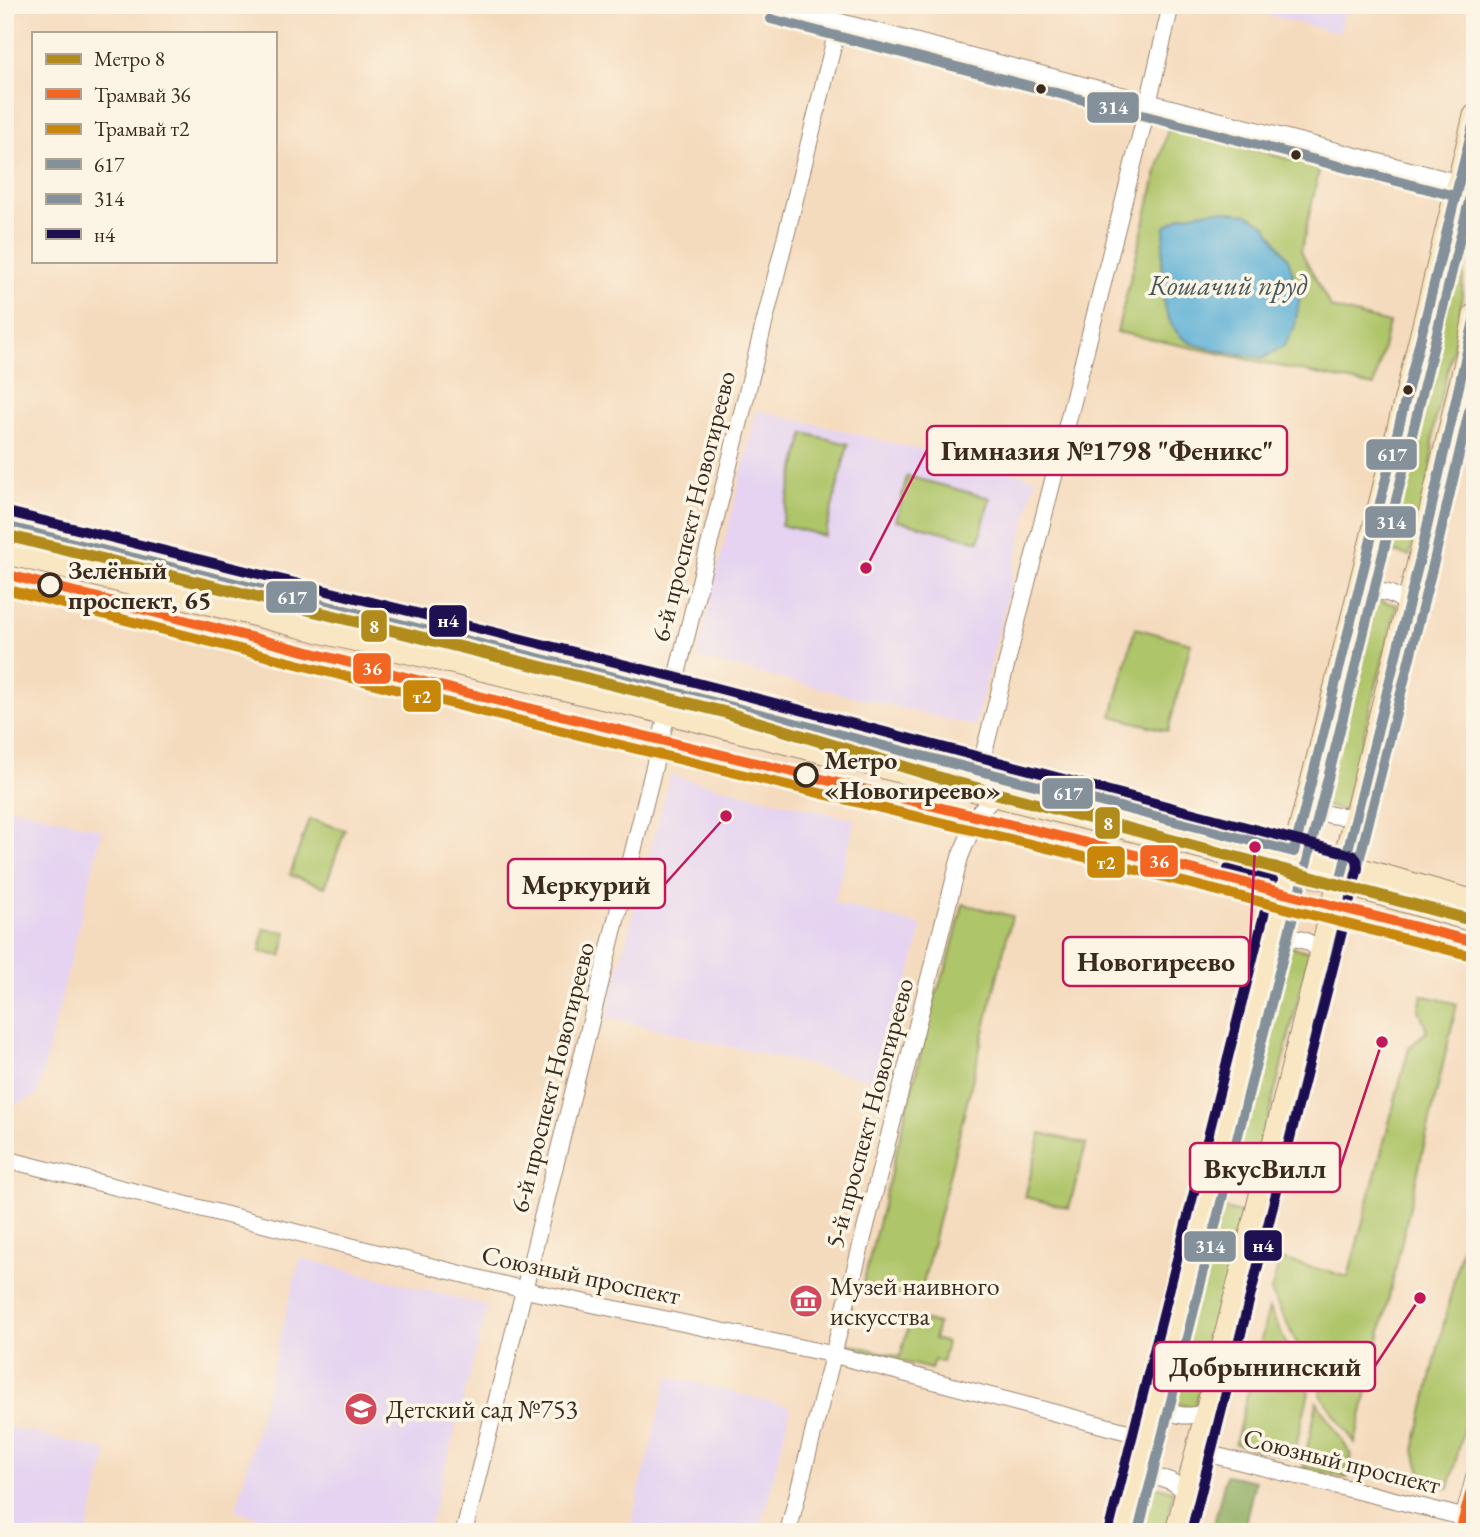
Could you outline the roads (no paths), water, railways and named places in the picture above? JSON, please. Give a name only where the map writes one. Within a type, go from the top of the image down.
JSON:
[{"type":"main road","points":[[1123,1532],[1357,598],[1467,184],[1475,116]]},
{"type":"main road","points":[[1467,184],[1475,237]]},
{"type":"main road","points":[[1177,1532],[1408,606],[1475,315]]},
{"type":"main road","points":[[5,526],[983,786],[1342,873],[1475,902]]},
{"type":"main road","points":[[5,552],[349,638],[669,702]]},
{"type":"main road","points":[[1342,873],[1475,921]]},
{"type":"street","points":[[775,5],[1467,184]]},
{"type":"street","name":"5-й проспект Новогиреево","points":[[788,1532],[831,1354],[960,857],[979,813],[983,786],[1171,5]]},
{"type":"street","name":"6-й проспект Новогиреево","points":[[464,1532],[839,22]]},
{"type":"street","points":[[1357,598],[1370,592],[1384,591],[1398,596],[1408,606]]},
{"type":"street","points":[[1306,803],[1329,816],[1356,815]]},
{"type":"street","points":[[1271,942],[1287,937],[1300,938],[1313,943],[1322,953]]},
{"type":"street","name":"Союзный проспект","points":[[5,1159],[525,1290],[831,1354],[1147,1437]]},
{"type":"street","points":[[1156,1402],[1179,1416],[1193,1417],[1206,1412]]},
{"type":"street","name":"Союзный проспект","points":[[1197,1451],[1466,1522]]},
{"type":"street","points":[[1466,1522],[1475,1474]]},
{"type":"street","points":[[1136,1482],[1150,1478],[1164,1479],[1177,1483],[1186,1494]]},
{"type":"water","name":"Кошачий пруд","points":[[1215,210],[1247,214],[1266,225],[1288,259],[1300,296],[1295,326],[1285,345],[1264,358],[1215,350],[1189,342],[1177,333],[1165,306],[1161,274],[1165,227],[1181,216]]},
{"type":"metro line","name":"8","points":[[5,535],[724,712],[954,782],[1475,921]]},
{"type":"tram line","name":"36","points":[[5,574],[487,698],[1120,851],[1475,942]]},
{"type":"tram line","name":"т2","points":[[5,589],[484,712],[1117,865],[1472,956]]},
{"type":"tram line","name":"36","points":[[1460,1532],[1475,1475]]},
{"type":"place","name":"Гимназия №1798 \"Феникс\"","points":[[866,568]]},
{"type":"place","name":"Зелёный проспект, 65","points":[[50,585]]},
{"type":"place","name":"Метро «Новогиреево»","points":[[806,775]]},
{"type":"place","name":"Меркурий","points":[[726,816]]},
{"type":"place","name":"Новогиреево","points":[[1255,847]]},
{"type":"place","name":"ВкусВилл","points":[[1382,1042]]},
{"type":"place","name":"Добрынинский","points":[[1420,1298]]},
{"type":"place","name":"Музей наивного искусства","points":[[806,1301]]},
{"type":"place","name":"Детский сад №753","points":[[361,1409]]}]
